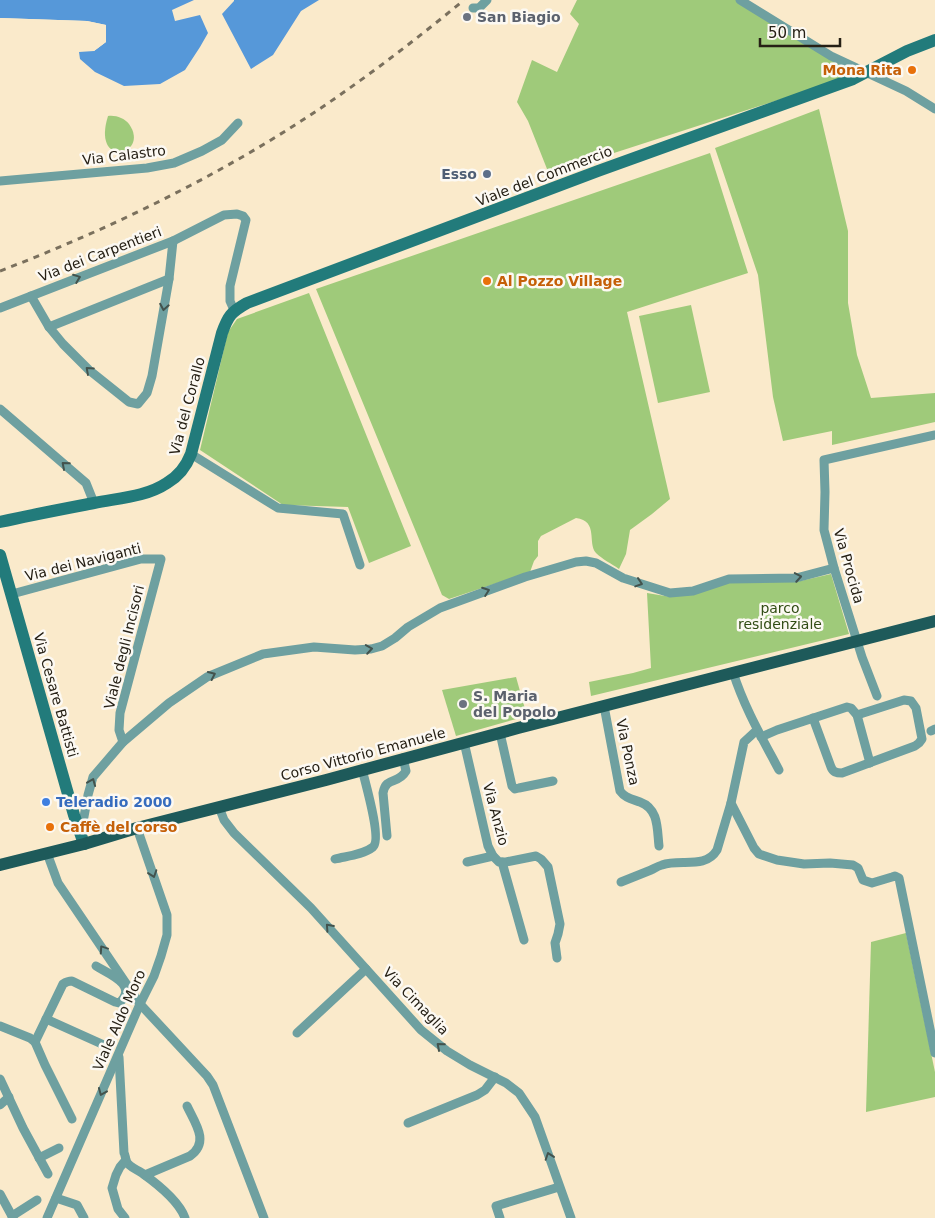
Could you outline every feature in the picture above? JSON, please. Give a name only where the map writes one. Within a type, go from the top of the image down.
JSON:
[{"type":"main road","name":"Corso Vittorio Emanuele","points":[[0,865],[464,742],[935,621]]},
{"type":"street","points":[[474,8],[479,8],[487,0]]},
{"type":"street","points":[[740,0],[831,56],[906,91],[935,109]]},
{"type":"street","name":"Viale del Commercio","points":[[234,310],[247,303],[589,174],[853,79],[907,51],[935,40]]},
{"type":"street","name":"Via Calastro","points":[[0,181],[147,168],[174,163],[222,140],[238,123]]},
{"type":"street","name":"Via dei Carpentieri","points":[[172,241],[169,279],[148,393],[138,404],[129,402],[89,370],[63,344],[49,327],[31,296],[172,241],[224,215],[237,214],[246,220],[230,286],[230,301],[234,310]]},
{"type":"street","points":[[49,327],[169,279]]},
{"type":"street","points":[[0,308],[31,296]]},
{"type":"street","name":"Via del Corallo","points":[[0,522],[138,496],[162,486],[178,476],[187,464],[191,454],[222,333],[227,320],[234,310]]},
{"type":"street","points":[[0,409],[86,483],[94,503]]},
{"type":"street","name":"Via Procida","points":[[877,696],[857,641],[824,530],[824,460],[935,435]]},
{"type":"street","points":[[191,454],[278,508],[343,514],[360,566]]},
{"type":"street","name":"Via Cesare Battisti","points":[[0,555],[84,844]]},
{"type":"street","name":"Via dei Naviganti","points":[[12,594],[141,559],[160,559]]},
{"type":"street","name":"Viale degli Incisori","points":[[123,742],[119,730],[120,713],[160,559]]},
{"type":"street","points":[[79,828],[83,822],[88,794],[94,777],[123,742],[169,703],[207,677],[263,654],[314,647],[355,650],[376,648],[395,638],[408,626],[440,608],[525,577],[576,562],[596,563],[623,578],[670,593],[693,591],[729,579],[796,578],[834,568]]},
{"type":"street","points":[[733,672],[759,733],[779,770]]},
{"type":"street","points":[[813,718],[832,770],[838,773],[915,746],[922,737],[916,708],[911,701],[907,700],[857,715]]},
{"type":"street","name":"Via Ponza","points":[[604,706],[620,790],[624,795],[652,809],[656,820],[659,846]]},
{"type":"street","points":[[621,882],[662,864],[701,862],[708,860],[714,855],[731,803],[744,742],[759,733],[777,730],[848,707],[857,715],[870,763]]},
{"type":"street","points":[[500,733],[512,786],[519,788],[553,781]]},
{"type":"street","name":"Via Anzio","points":[[464,742],[485,835],[493,856],[499,862],[536,856],[548,866],[560,924],[555,943],[557,958]]},
{"type":"street","points":[[387,836],[384,786],[400,779],[404,775],[406,771],[404,758]]},
{"type":"street","points":[[335,859],[363,852],[374,846],[375,843],[375,827],[362,769]]},
{"type":"street","points":[[731,803],[759,854],[777,860],[804,864],[830,863],[853,865],[858,868],[863,880],[869,883],[895,876],[898,878],[935,1053]]},
{"type":"street","name":"Via Cimaglia","points":[[219,807],[224,820],[234,833],[311,908],[421,1030],[447,1051],[470,1065],[506,1082],[519,1093],[535,1117],[571,1218]]},
{"type":"street","name":"Viale Aldo Moro","points":[[47,1218],[154,976],[167,936],[167,915],[137,828]]},
{"type":"street","points":[[47,853],[58,883],[140,1004],[207,1076],[213,1085],[264,1218]]},
{"type":"street","points":[[466,862],[493,856]]},
{"type":"street","points":[[502,862],[524,940]]},
{"type":"street","points":[[35,1042],[63,984],[69,981],[115,1002],[122,1000],[126,992],[125,985],[96,966]]},
{"type":"street","points":[[298,1033],[366,969]]},
{"type":"street","points":[[46,1019],[104,1045]]},
{"type":"street","points":[[0,1030],[30,1038],[35,1042],[72,1119]]},
{"type":"street","points":[[119,1054],[126,1160],[175,1202],[185,1218]]},
{"type":"street","points":[[408,1123],[477,1095],[485,1090],[494,1077]]},
{"type":"street","points":[[0,1079],[23,1128],[48,1174]]},
{"type":"street","points":[[0,1105],[9,1097]]},
{"type":"street","points":[[145,1175],[196,1152],[200,1144],[200,1137],[198,1128],[187,1106]]},
{"type":"street","points":[[39,1158],[59,1148]]},
{"type":"street","points":[[125,1218],[118,1209],[112,1188],[116,1175],[126,1160]]},
{"type":"street","points":[[500,1218],[496,1206],[560,1187]]},
{"type":"street","points":[[0,1194],[12,1217],[37,1200]]},
{"type":"street","points":[[56,1198],[77,1205],[84,1218]]},
{"type":"green space","points":[[577,0],[740,0],[865,72],[549,174],[528,121],[517,102],[532,60],[557,72],[579,24],[570,14]]},
{"type":"green space","points":[[819,109],[848,231],[848,303],[857,355],[871,398],[935,393],[935,422],[832,445],[832,431],[783,441],[773,397],[758,275],[715,148]]},
{"type":"green space","points":[[108,116],[120,117],[129,124],[134,135],[133,143],[128,149],[120,152],[113,150],[107,144],[105,133]]},
{"type":"green space","points":[[710,153],[748,273],[627,312],[670,499],[630,530],[626,554],[619,569],[596,553],[588,523],[576,518],[541,536],[538,541],[538,556],[530,572],[449,599],[442,595],[316,289]]},
{"type":"green space","points":[[309,293],[411,546],[369,563],[348,507],[283,505],[200,450],[228,332],[237,319]]},
{"type":"green space","points":[[691,305],[710,392],[658,403],[639,316]]},
{"type":"green space","name":"parco residenziale","points":[[831,574],[849,634],[591,696],[589,682],[651,668],[647,593],[671,597],[727,582],[796,582]]},
{"type":"green space","points":[[516,677],[527,716],[456,736],[442,690]]},
{"type":"green space","points":[[906,933],[935,1072],[935,1097],[866,1112],[871,942]]},
{"type":"water","points":[[0,0],[194,0],[172,10],[175,21],[200,15],[208,33],[185,70],[160,84],[124,86],[95,72],[80,59],[79,52],[94,51],[106,42],[106,25],[87,21],[0,18]]},
{"type":"water","points":[[234,0],[319,0],[301,11],[273,55],[251,69],[222,14]]},
{"type":"pier","points":[[0,18],[87,21],[106,25],[106,42],[94,51],[76,51],[78,49],[93,48],[104,40],[104,27],[87,23],[0,20]]},
{"type":"railway","points":[[0,271],[124,218],[205,178],[244,156],[340,95],[394,56],[464,0]]},
{"type":"place","name":"San Biagio","points":[[467,17]]},
{"type":"place","name":"Mona Rita","points":[[912,70]]},
{"type":"place","name":"Esso","points":[[487,174]]},
{"type":"place","name":"Al Pozzo Village","points":[[487,281]]},
{"type":"place","name":"S. Maria del Popolo","points":[[463,704]]},
{"type":"place","name":"Teleradio 2000","points":[[46,802]]},
{"type":"place","name":"Caffè del corso","points":[[50,827]]}]
